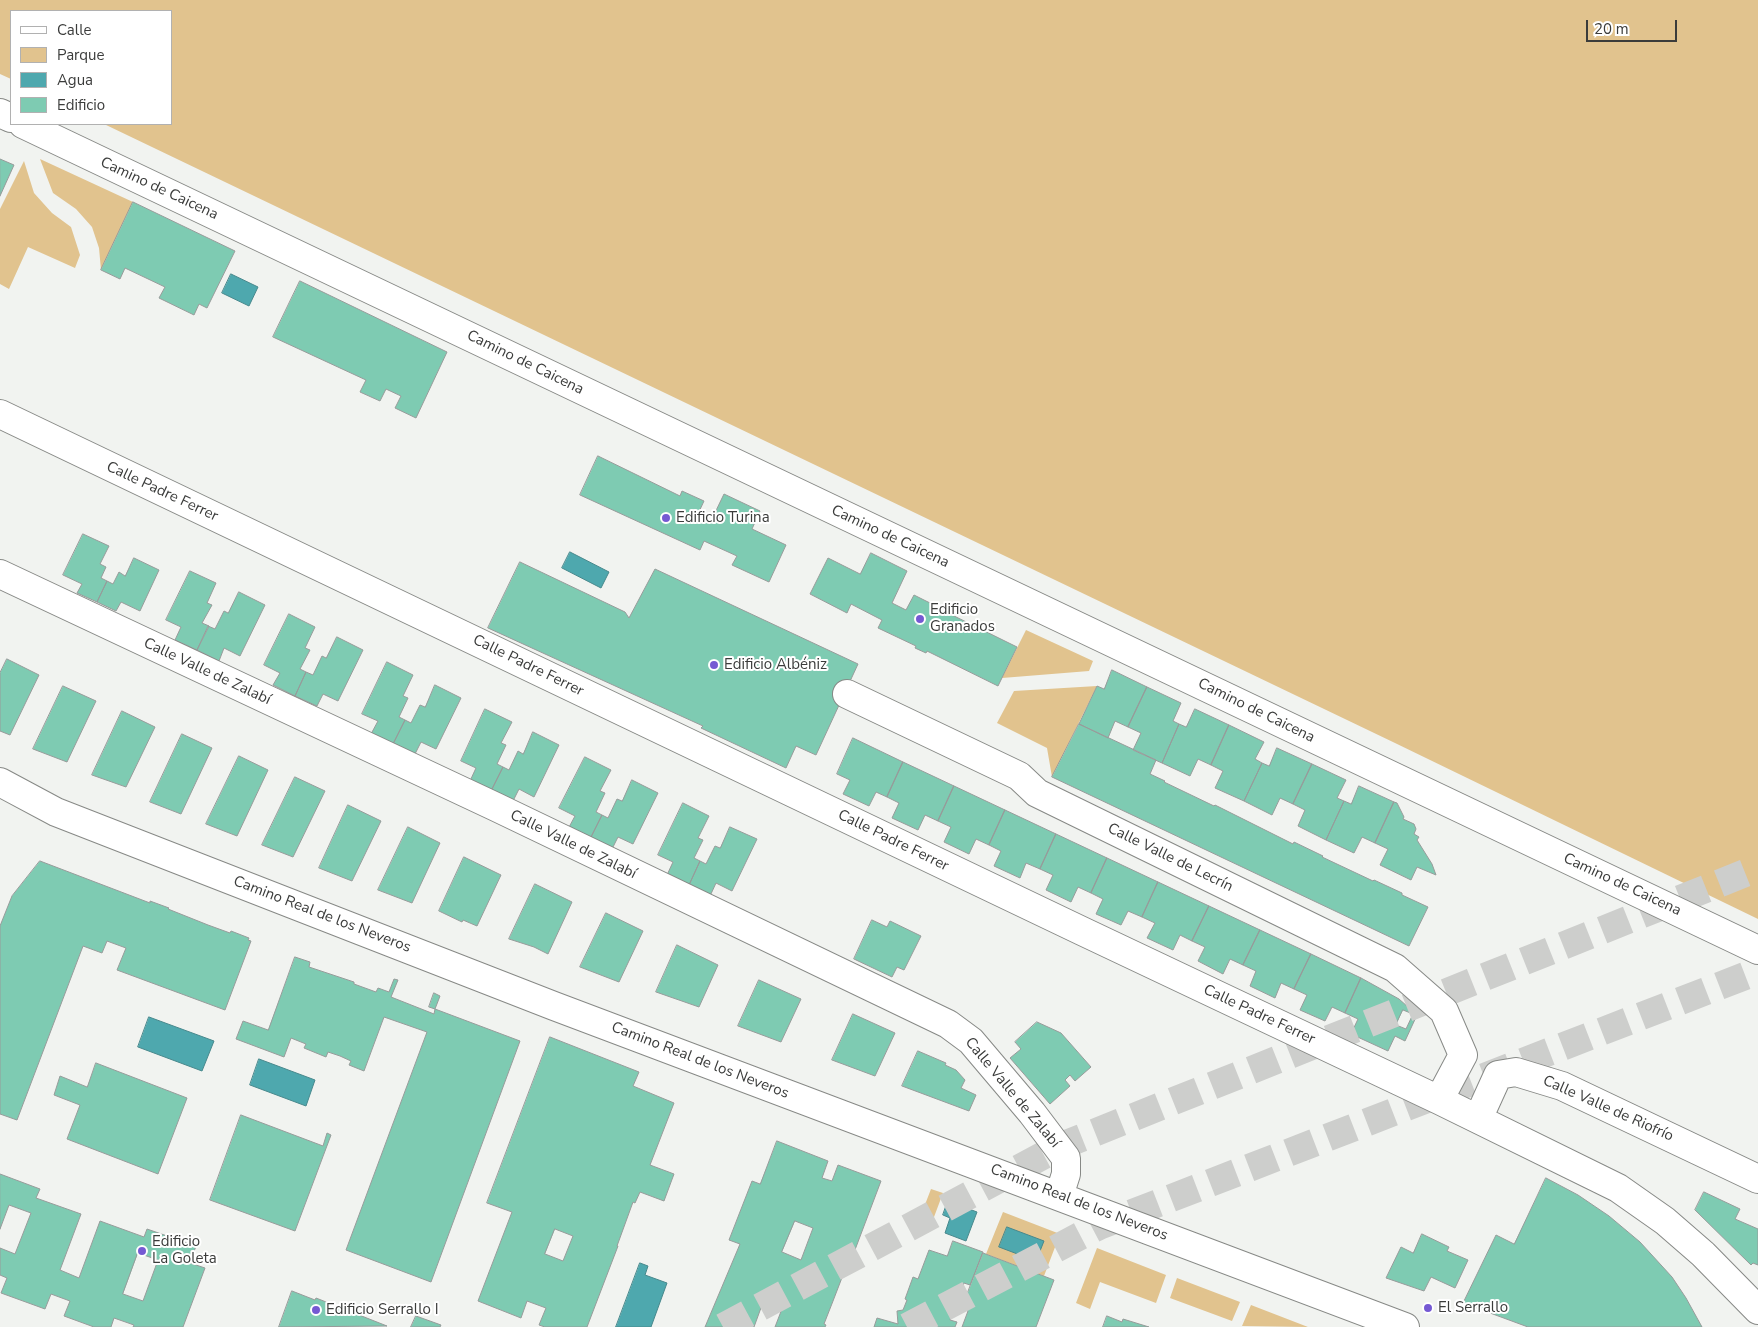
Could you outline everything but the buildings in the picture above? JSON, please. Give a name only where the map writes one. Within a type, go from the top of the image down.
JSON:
[{"type":"street","name":"Camino de Caicena","points":[[25,125],[1758,950]]},
{"type":"street","name":"Calle Padre Ferrer","points":[[0,414],[1439,1100],[1618,1188],[1665,1221],[1703,1254],[1758,1310]]},
{"type":"street","name":"Calle Valle de Zalabí","points":[[0,574],[496,807],[948,1024],[971,1042],[1032,1113],[1066,1158],[1066,1174],[1059,1196]]},
{"type":"street","name":"Calle Valle de Lecrín","points":[[847,694],[1019,776],[1037,793],[1395,968],[1444,1011],[1463,1055]]},
{"type":"street","name":"Camino Real de los Neveros","points":[[0,782],[65,815],[563,1009],[1405,1327]]},
{"type":"street","points":[[1439,1100],[1463,1055],[1498,1075],[1478,1119]]},
{"type":"street","name":"Calle Valle de Riofrío","points":[[1498,1075],[1516,1072],[1562,1086],[1758,1179]]},
{"type":"green space","points":[[0,0],[1758,0],[1758,919],[106,125],[172,125],[172,10],[10,10],[10,79],[0,74]]},
{"type":"green space","points":[[40,159],[133,202],[101,270],[99,248],[92,227],[76,209],[53,193]]},
{"type":"green space","points":[[24,161],[34,193],[52,213],[71,227],[80,255],[75,268],[28,247],[9,289],[0,284],[0,209]]},
{"type":"green space","points":[[1026,630],[1093,661],[1089,671],[1002,678]]},
{"type":"green space","points":[[1097,686],[1052,777],[1047,748],[997,723],[1014,691]]},
{"type":"green space","points":[[931,1189],[943,1193],[928,1233],[916,1228]]},
{"type":"green space","points":[[1003,1212],[1060,1234],[1044,1276],[986,1254]]},
{"type":"green space","points":[[1097,1248],[1166,1275],[1156,1303],[1100,1282],[1090,1309],[1076,1303]]},
{"type":"green space","points":[[1177,1278],[1240,1302],[1232,1321],[1170,1298]]},
{"type":"green space","points":[[1251,1305],[1308,1327],[1242,1326]]},
{"type":"water","points":[[231,274],[258,287],[249,306],[222,293]]},
{"type":"water","points":[[570,552],[609,572],[601,588],[562,568]]},
{"type":"water","points":[[149,1017],[214,1041],[202,1071],[138,1047]]},
{"type":"water","points":[[259,1059],[315,1080],[306,1106],[250,1085]]},
{"type":"water","points":[[948,1201],[977,1212],[966,1241],[945,1233],[950,1218],[943,1215]]},
{"type":"water","points":[[1007,1227],[1044,1241],[1036,1261],[999,1247]]},
{"type":"water","points":[[640,1263],[648,1266],[645,1275],[667,1283],[651,1327],[616,1327]]},
{"type":"tunnel","points":[[723,1327],[1061,1146],[1758,868]]},
{"type":"tunnel","points":[[907,1327],[1099,1226],[1758,971]]},
{"type":"place","name":"Edificio Turina","points":[[666,518]]},
{"type":"place","name":"Edificio Granados","points":[[920,619]]},
{"type":"place","name":"Edificio Albéniz","points":[[714,665]]},
{"type":"place","name":"Edificio La Goleta","points":[[142,1251]]},
{"type":"place","name":"El Serrallo","points":[[1428,1308]]},
{"type":"place","name":"Edificio Serrallo I","points":[[316,1310]]}]
